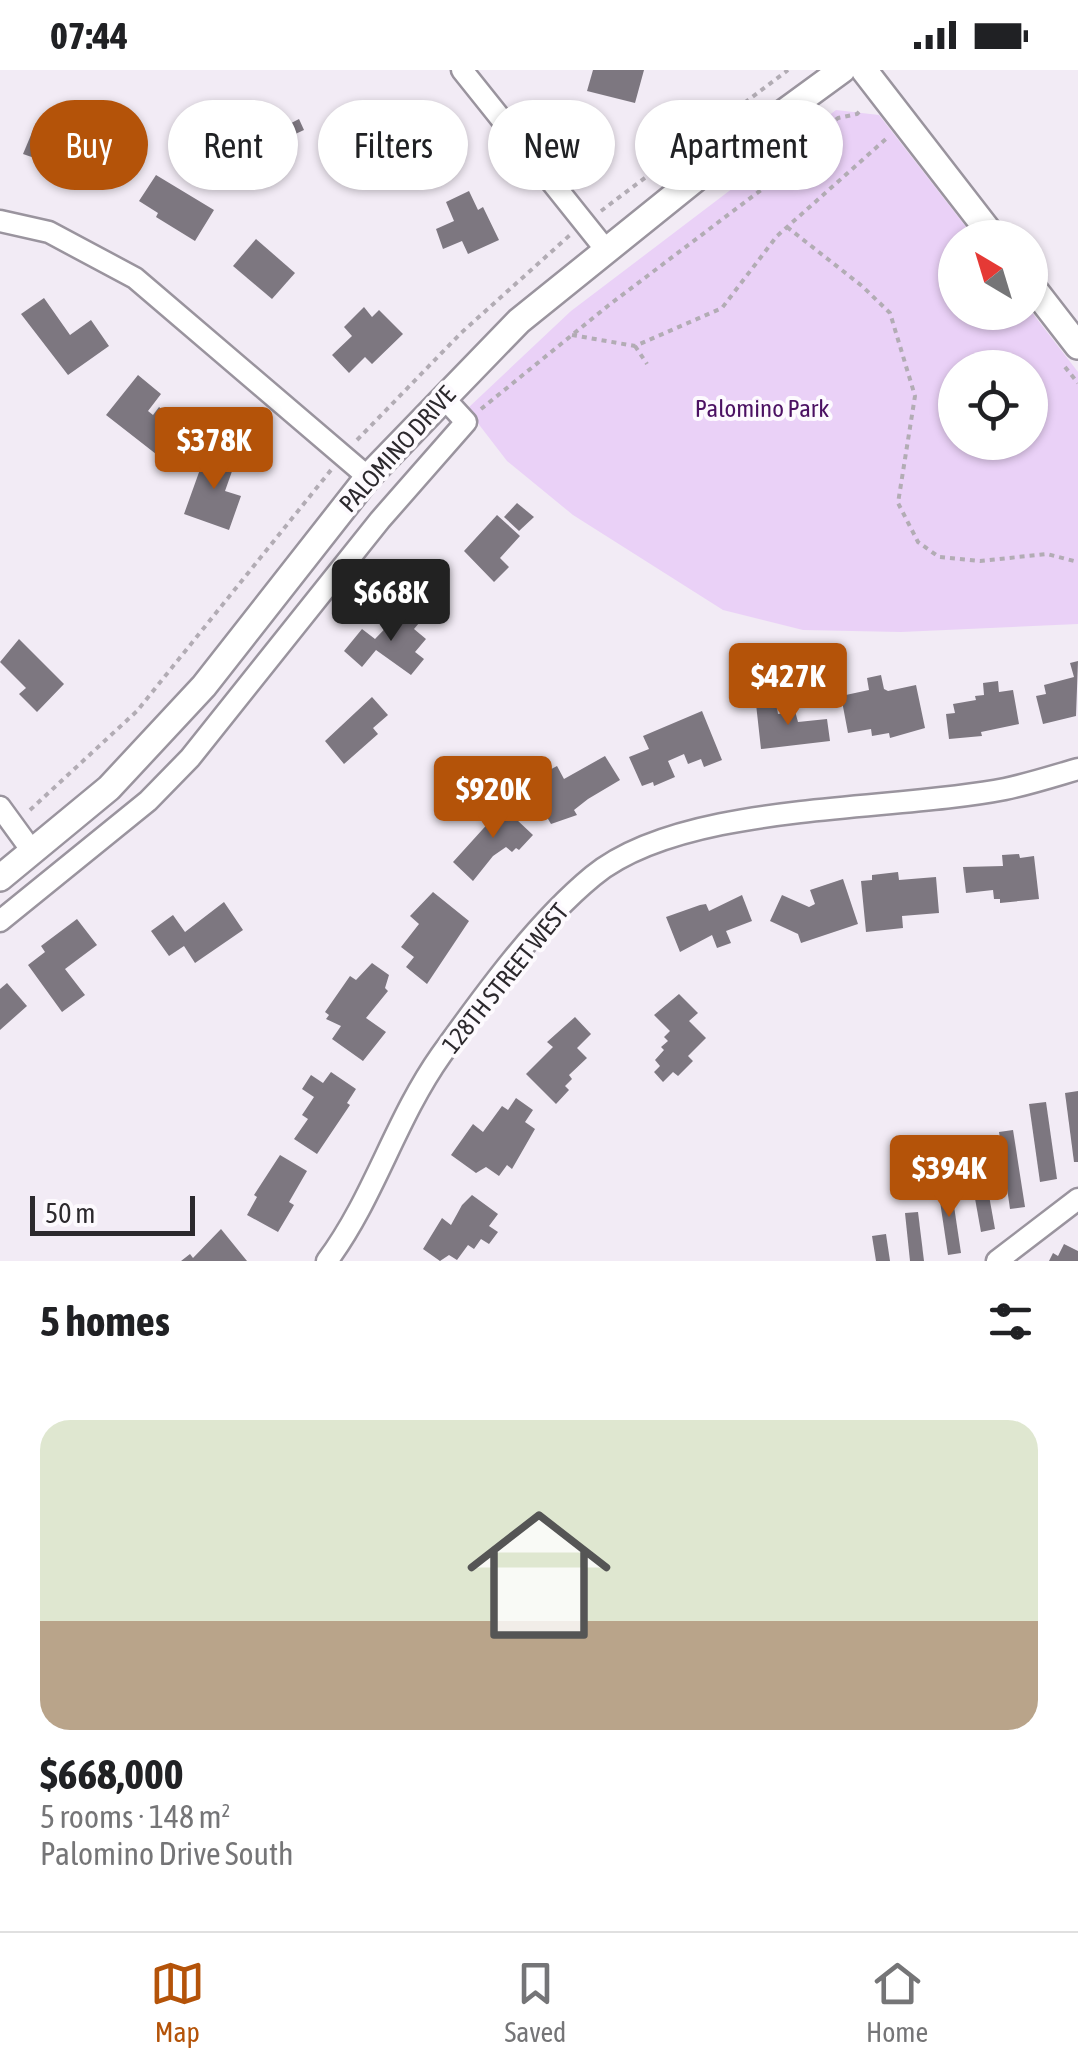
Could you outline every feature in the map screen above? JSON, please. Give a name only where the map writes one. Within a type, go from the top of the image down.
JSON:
[{"type":"street","points":[[462,70],[606,250]]},
{"type":"street","name":"PALOMINO DRIVE","points":[[0,878],[109,788],[204,686],[368,477],[518,321],[720,159],[842,70]]},
{"type":"street","points":[[864,70],[980,220]]},
{"type":"street","points":[[0,221],[49,232],[135,278],[368,477]]},
{"type":"street","points":[[1048,307],[1078,346]]},
{"type":"street","points":[[0,922],[148,800],[190,758],[380,520],[466,422],[443,397]]},
{"type":"street","name":"128TH STREET WEST","points":[[328,1261],[344,1238],[396,1129],[440,1056],[547,920],[595,874],[645,846],[699,828],[1004,789],[1078,769]]},
{"type":"street","points":[[0,807],[32,850]]},
{"type":"street","points":[[997,1261],[1078,1200]]},
{"type":"path","points":[[466,422],[572,335],[790,168],[802,146],[838,118],[857,114],[880,92]]},
{"type":"path","points":[[857,114],[872,120]]},
{"type":"path","points":[[572,335],[635,346],[722,308],[787,227],[887,138],[879,130]]},
{"type":"path","points":[[787,227],[890,313],[916,396],[898,504],[918,542],[940,557],[980,561],[1047,554],[1078,562]]},
{"type":"path","points":[[635,346],[648,364]]},
{"type":"green space","name":"Palomino Park","points":[[843,111],[879,115],[961,220],[938,220],[938,330],[1045,330],[1078,372],[1078,624],[901,632],[803,630],[723,610],[573,515],[507,461],[467,409],[571,311],[731,190],[843,190]]},
{"type":"building","points":[[593,70],[644,70],[635,103],[587,91]]},
{"type":"building","points":[[30,137],[30,156],[23,154]]},
{"type":"building","points":[[156,175],[168,182],[168,190],[181,190],[214,210],[195,241],[156,217],[158,213],[139,201]]},
{"type":"building","points":[[469,191],[478,210],[483,207],[499,240],[468,254],[462,241],[443,249],[436,229],[454,221],[446,202]]},
{"type":"building","points":[[256,239],[295,273],[272,299],[233,266]]},
{"type":"building","points":[[44,298],[70,335],[91,320],[109,346],[68,375],[21,314]]},
{"type":"building","points":[[364,307],[372,317],[379,310],[403,334],[372,364],[365,357],[349,373],[332,355],[352,336],[344,327]]},
{"type":"building","points":[[138,375],[161,394],[148,411],[153,415],[159,407],[180,424],[156,454],[106,415]]},
{"type":"building","points":[[207,450],[236,460],[225,491],[241,496],[229,530],[184,514]]},
{"type":"building","points":[[517,503],[534,517],[519,531],[504,517]]},
{"type":"building","points":[[497,515],[520,536],[500,558],[509,567],[494,582],[464,551]]},
{"type":"building","points":[[403,610],[419,623],[414,629],[426,639],[415,652],[424,659],[411,675],[376,650],[362,667],[344,651],[362,629],[375,639]]},
{"type":"building","points":[[19,639],[64,684],[37,712],[19,694],[26,688],[0,662]]},
{"type":"building","points":[[1078,661],[1076,716],[1043,724],[1036,696],[1046,694],[1044,685],[1074,677],[1070,663]]},
{"type":"building","points":[[881,675],[888,691],[916,685],[925,728],[890,738],[889,733],[872,736],[871,729],[848,733],[841,696],[869,690],[867,678]]},
{"type":"building","points":[[998,681],[999,692],[1013,690],[1019,724],[981,732],[982,736],[949,739],[946,714],[955,713],[953,704],[976,700],[975,696],[984,695],[983,683]]},
{"type":"building","points":[[372,697],[388,715],[373,728],[378,734],[344,764],[325,741]]},
{"type":"building","points":[[776,701],[778,714],[795,711],[798,722],[827,719],[830,741],[761,749],[756,704]]},
{"type":"building","points":[[702,711],[722,760],[704,767],[701,759],[688,764],[684,754],[668,761],[675,777],[654,786],[653,782],[642,786],[629,757],[649,749],[643,736]]},
{"type":"building","points":[[605,756],[620,780],[574,810],[577,815],[551,824],[535,797],[550,788],[542,774],[557,766],[564,779]]},
{"type":"building","points":[[498,802],[533,835],[519,850],[512,852],[506,847],[493,856],[473,881],[453,862],[492,819],[487,814]]},
{"type":"building","points":[[1019,854],[1020,858],[1034,856],[1039,899],[1000,903],[1000,899],[994,899],[993,890],[966,893],[963,867],[1003,866],[1002,855]]},
{"type":"building","points":[[898,872],[899,880],[936,877],[939,913],[902,916],[903,928],[866,932],[861,881],[872,880],[872,875]]},
{"type":"building","points":[[843,879],[858,924],[801,943],[798,934],[770,921],[782,895],[809,907],[815,904],[810,890]]},
{"type":"building","points":[[433,892],[469,921],[427,984],[406,967],[414,957],[401,947],[419,924],[410,916]]},
{"type":"building","points":[[742,895],[752,921],[726,931],[731,943],[717,948],[712,935],[680,952],[666,917],[706,904],[709,911]]},
{"type":"building","points":[[224,902],[243,930],[195,963],[184,946],[169,956],[151,931],[173,915],[185,932]]},
{"type":"building","points":[[77,919],[97,945],[65,969],[85,995],[62,1012],[28,965],[45,952],[41,946]]},
{"type":"building","points":[[372,963],[389,975],[385,988],[388,991],[366,1018],[386,1032],[363,1061],[332,1039],[341,1026],[326,1019],[329,1015],[325,1012],[350,976],[356,980]]},
{"type":"building","points":[[7,983],[27,1006],[0,1030],[0,989]]},
{"type":"building","points":[[679,994],[698,1013],[689,1021],[706,1038],[688,1056],[693,1061],[678,1076],[673,1072],[663,1082],[654,1072],[660,1066],[655,1060],[664,1050],[661,1047],[668,1041],[664,1037],[670,1031],[654,1015]]},
{"type":"building","points":[[575,1017],[591,1034],[577,1048],[587,1058],[569,1075],[572,1079],[565,1086],[569,1090],[556,1104],[526,1074],[553,1047],[547,1042]]},
{"type":"building","points":[[331,1072],[356,1089],[347,1103],[350,1105],[317,1154],[294,1139],[308,1119],[302,1115],[314,1097],[302,1089],[311,1075],[323,1083]]},
{"type":"building","points":[[1078,1091],[1078,1162],[1074,1162],[1065,1093]]},
{"type":"building","points":[[516,1098],[533,1110],[525,1122],[535,1129],[512,1169],[507,1165],[499,1176],[486,1167],[476,1173],[451,1155],[473,1124],[483,1132],[502,1106],[508,1110]]},
{"type":"building","points":[[1046,1102],[1057,1179],[1040,1182],[1029,1104]]},
{"type":"building","points":[[1013,1130],[1025,1207],[1010,1209],[999,1132]]},
{"type":"building","points":[[280,1155],[307,1171],[278,1232],[247,1215],[257,1197],[254,1195]]},
{"type":"building","points":[[983,1162],[995,1229],[981,1232],[969,1165]]},
{"type":"building","points":[[951,1186],[961,1253],[948,1255],[938,1188]]},
{"type":"building","points":[[472,1195],[498,1214],[489,1226],[498,1232],[489,1244],[481,1239],[474,1249],[468,1245],[457,1260],[449,1255],[440,1261],[423,1249],[442,1218],[451,1225]]},
{"type":"building","points":[[918,1212],[924,1261],[910,1261],[905,1213]]},
{"type":"building","points":[[221,1229],[247,1261],[181,1261],[190,1254],[193,1258]]},
{"type":"building","points":[[886,1234],[890,1261],[876,1261],[872,1236]]},
{"type":"building","points":[[1064,1244],[1078,1251],[1078,1261],[1049,1261],[1053,1253],[1058,1256]]}]
